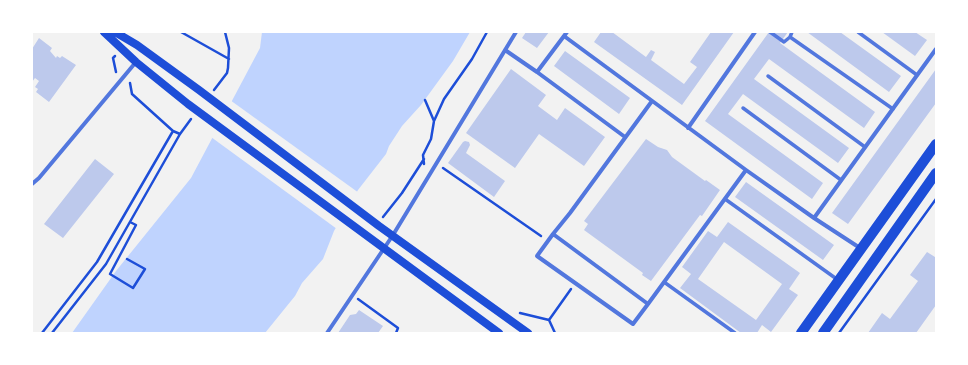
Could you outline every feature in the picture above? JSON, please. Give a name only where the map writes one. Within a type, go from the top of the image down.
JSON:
[{"type":"main road","points":[[104,32],[136,62],[188,104],[499,333]]},
{"type":"main road","points":[[115,32],[137,45],[199,90],[371,220],[528,333]]},
{"type":"main road","points":[[801,333],[936,144]]},
{"type":"main road","points":[[823,333],[936,173]]},
{"type":"street","points":[[327,333],[393,235],[516,32]]},
{"type":"street","points":[[688,128],[755,32]]},
{"type":"street","points":[[770,32],[784,42],[790,37],[792,32]]},
{"type":"street","points":[[858,32],[917,75]]},
{"type":"street","points":[[537,72],[565,34],[688,128],[814,218],[861,249]]},
{"type":"street","points":[[790,37],[893,109]]},
{"type":"street","points":[[814,218],[936,49]]},
{"type":"street","points":[[505,50],[625,137]]},
{"type":"street","points":[[32,184],[39,178],[136,62]]},
{"type":"street","points":[[768,76],[866,147]]},
{"type":"street","points":[[652,101],[537,256],[633,324],[746,170]]},
{"type":"street","points":[[743,108],[841,180]]},
{"type":"street","points":[[725,199],[838,280]]},
{"type":"street","points":[[553,234],[648,304]]},
{"type":"street","points":[[664,282],[735,333]]},
{"type":"path","points":[[181,32],[229,59]]},
{"type":"path","points":[[424,164],[423,156],[432,139],[434,121],[444,99],[472,59],[487,32]]},
{"type":"path","points":[[42,333],[97,262],[173,131],[132,94]]},
{"type":"path","points":[[425,100],[434,121]]},
{"type":"path","points":[[52,333],[106,264],[180,134]]},
{"type":"path","points":[[385,215],[402,193],[424,159]]},
{"type":"path","points":[[436,163],[548,241]]},
{"type":"path","points":[[839,333],[936,199]]},
{"type":"path","points":[[126,259],[145,269],[133,288],[110,274],[136,225],[130,222]]},
{"type":"path","points":[[555,333],[548,320],[575,283]]},
{"type":"path","points":[[353,294],[398,328],[396,333]]},
{"type":"water","points":[[262,32],[470,32],[453,61],[421,105],[402,126],[389,146],[386,154],[358,190],[334,231],[323,259],[302,283],[295,296],[265,333],[72,333],[116,271],[191,178],[260,48]]},
{"type":"pier","points":[[230,100],[359,193],[337,229],[211,137]]},
{"type":"building","points":[[526,32],[549,32],[537,48],[522,38]]},
{"type":"building","points":[[601,32],[612,32],[646,57],[651,50],[655,52],[651,60],[684,84],[697,67],[690,62],[711,32],[734,32],[682,105],[594,42]]},
{"type":"building","points":[[769,32],[788,32],[780,43],[875,112],[864,128],[769,59],[754,79],[849,148],[838,163],[743,94],[728,114],[823,183],[812,199],[705,121]]},
{"type":"building","points":[[807,32],[840,32],[901,76],[889,92]]},
{"type":"building","points":[[882,32],[915,32],[927,40],[915,56]]},
{"type":"building","points":[[39,38],[52,48],[50,51],[56,58],[57,56],[60,58],[62,56],[76,65],[49,102],[36,92],[38,89],[35,87],[39,81],[35,78],[32,82],[32,49]]},
{"type":"building","points":[[565,51],[630,98],[619,114],[554,66]]},
{"type":"building","points":[[511,69],[546,95],[538,106],[557,120],[565,108],[605,137],[584,166],[539,134],[515,168],[466,133]]},
{"type":"building","points":[[936,69],[936,103],[848,224],[832,213]]},
{"type":"building","points":[[646,139],[658,147],[667,150],[672,157],[720,190],[702,216],[700,215],[651,281],[642,275],[643,273],[584,230],[588,224],[584,221]]},
{"type":"building","points":[[465,141],[469,142],[470,145],[466,153],[505,181],[494,197],[448,163]]},
{"type":"building","points":[[95,159],[114,174],[63,238],[44,224]]},
{"type":"building","points":[[746,182],[834,245],[823,260],[735,197]]},
{"type":"building","points":[[728,222],[800,273],[789,289],[798,295],[771,332],[762,325],[757,333],[741,333],[680,288],[691,274],[682,267],[708,231],[717,237]],"holes":[[[724,242],[782,284],[756,320],[698,279]]]},
{"type":"building","points":[[927,252],[935,257],[936,255],[936,305],[916,333],[868,333],[882,313],[890,319],[918,281],[910,275]]},
{"type":"building","points":[[359,310],[383,326],[378,333],[338,333],[350,315],[356,314]]}]
